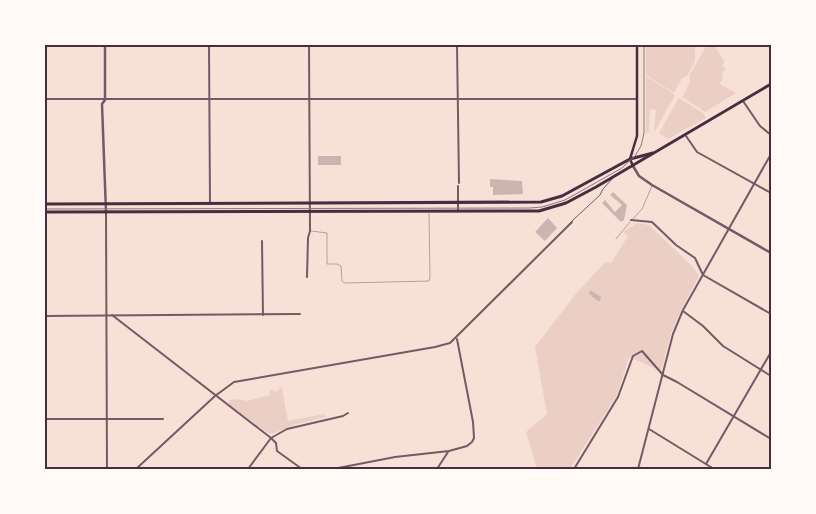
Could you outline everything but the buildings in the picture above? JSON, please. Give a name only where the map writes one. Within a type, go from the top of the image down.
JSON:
[{"type":"highway","points":[[45,212],[530,212],[566,203],[615,177],[771,84]]},
{"type":"highway","points":[[45,204],[541,202],[562,196],[630,159],[659,151]]},
{"type":"main road","points":[[633,166],[630,159],[637,136],[637,45]]},
{"type":"street","points":[[105,45],[105,100],[102,104],[106,204],[107,469]]},
{"type":"street","points":[[209,45],[210,204]]},
{"type":"street","points":[[307,277],[308,238],[310,231],[309,45]]},
{"type":"street","points":[[457,45],[458,212]]},
{"type":"street","points":[[45,99],[637,100]]},
{"type":"street","points":[[743,101],[760,126],[771,135]]},
{"type":"street","points":[[686,136],[697,152],[771,194]]},
{"type":"street","points":[[638,469],[673,334],[683,310],[771,154]]},
{"type":"street","points":[[633,166],[639,176],[652,185],[771,253]]},
{"type":"street","points":[[136,469],[215,396],[234,382],[450,343],[600,195],[603,189],[615,177]]},
{"type":"street","points":[[631,220],[652,222],[676,245],[695,258],[703,275],[771,314]]},
{"type":"street","points":[[262,241],[263,315]]},
{"type":"street","points":[[683,310],[723,346],[771,376]]},
{"type":"street","points":[[45,316],[300,314]]},
{"type":"street","points":[[112,315],[270,438],[276,443],[277,451],[302,469]]},
{"type":"street","points":[[333,469],[395,457],[449,451],[467,446],[472,442],[474,438],[472,419],[456,338]]},
{"type":"street","points":[[574,469],[618,398],[633,356],[642,350],[663,375],[771,438]]},
{"type":"street","points":[[706,464],[771,352]]},
{"type":"street","points":[[248,469],[270,438],[287,429],[343,416],[348,413]]},
{"type":"street","points":[[45,419],[163,419]]},
{"type":"street","points":[[649,429],[714,469]]},
{"type":"street","points":[[437,469],[449,451]]},
{"type":"lane","points":[[616,239],[642,209],[652,185]]},
{"type":"lane","points":[[310,231],[327,233],[327,264],[342,266],[342,281],[345,283],[429,280],[429,212]]},
{"type":"shaded area","points":[[646,45],[695,45],[695,61],[687,76],[682,78],[674,93],[646,75]]},
{"type":"shaded area","points":[[707,45],[714,45],[725,62],[722,65],[726,70],[723,72],[720,84],[736,93],[705,112],[682,97],[690,82],[689,76]]},
{"type":"shaded area","points":[[646,76],[675,95],[655,131],[656,110],[650,109],[649,132],[646,133]]},
{"type":"shaded area","points":[[679,98],[703,113],[706,118],[668,139],[659,133]]},
{"type":"shaded area","points":[[637,223],[649,225],[694,268],[699,276],[671,333],[661,371],[629,357],[617,395],[570,469],[537,469],[526,432],[547,414],[535,347],[575,295],[605,262],[611,263],[628,236],[623,232]]},
{"type":"shaded area","points":[[282,388],[288,421],[324,414],[326,417],[296,424],[272,434],[228,404],[230,400],[239,399],[246,401],[270,395],[270,390],[277,392]]},
{"type":"tram line","points":[[45,209],[542,207],[565,200],[622,168],[635,156],[641,146],[644,133],[644,45]]}]
